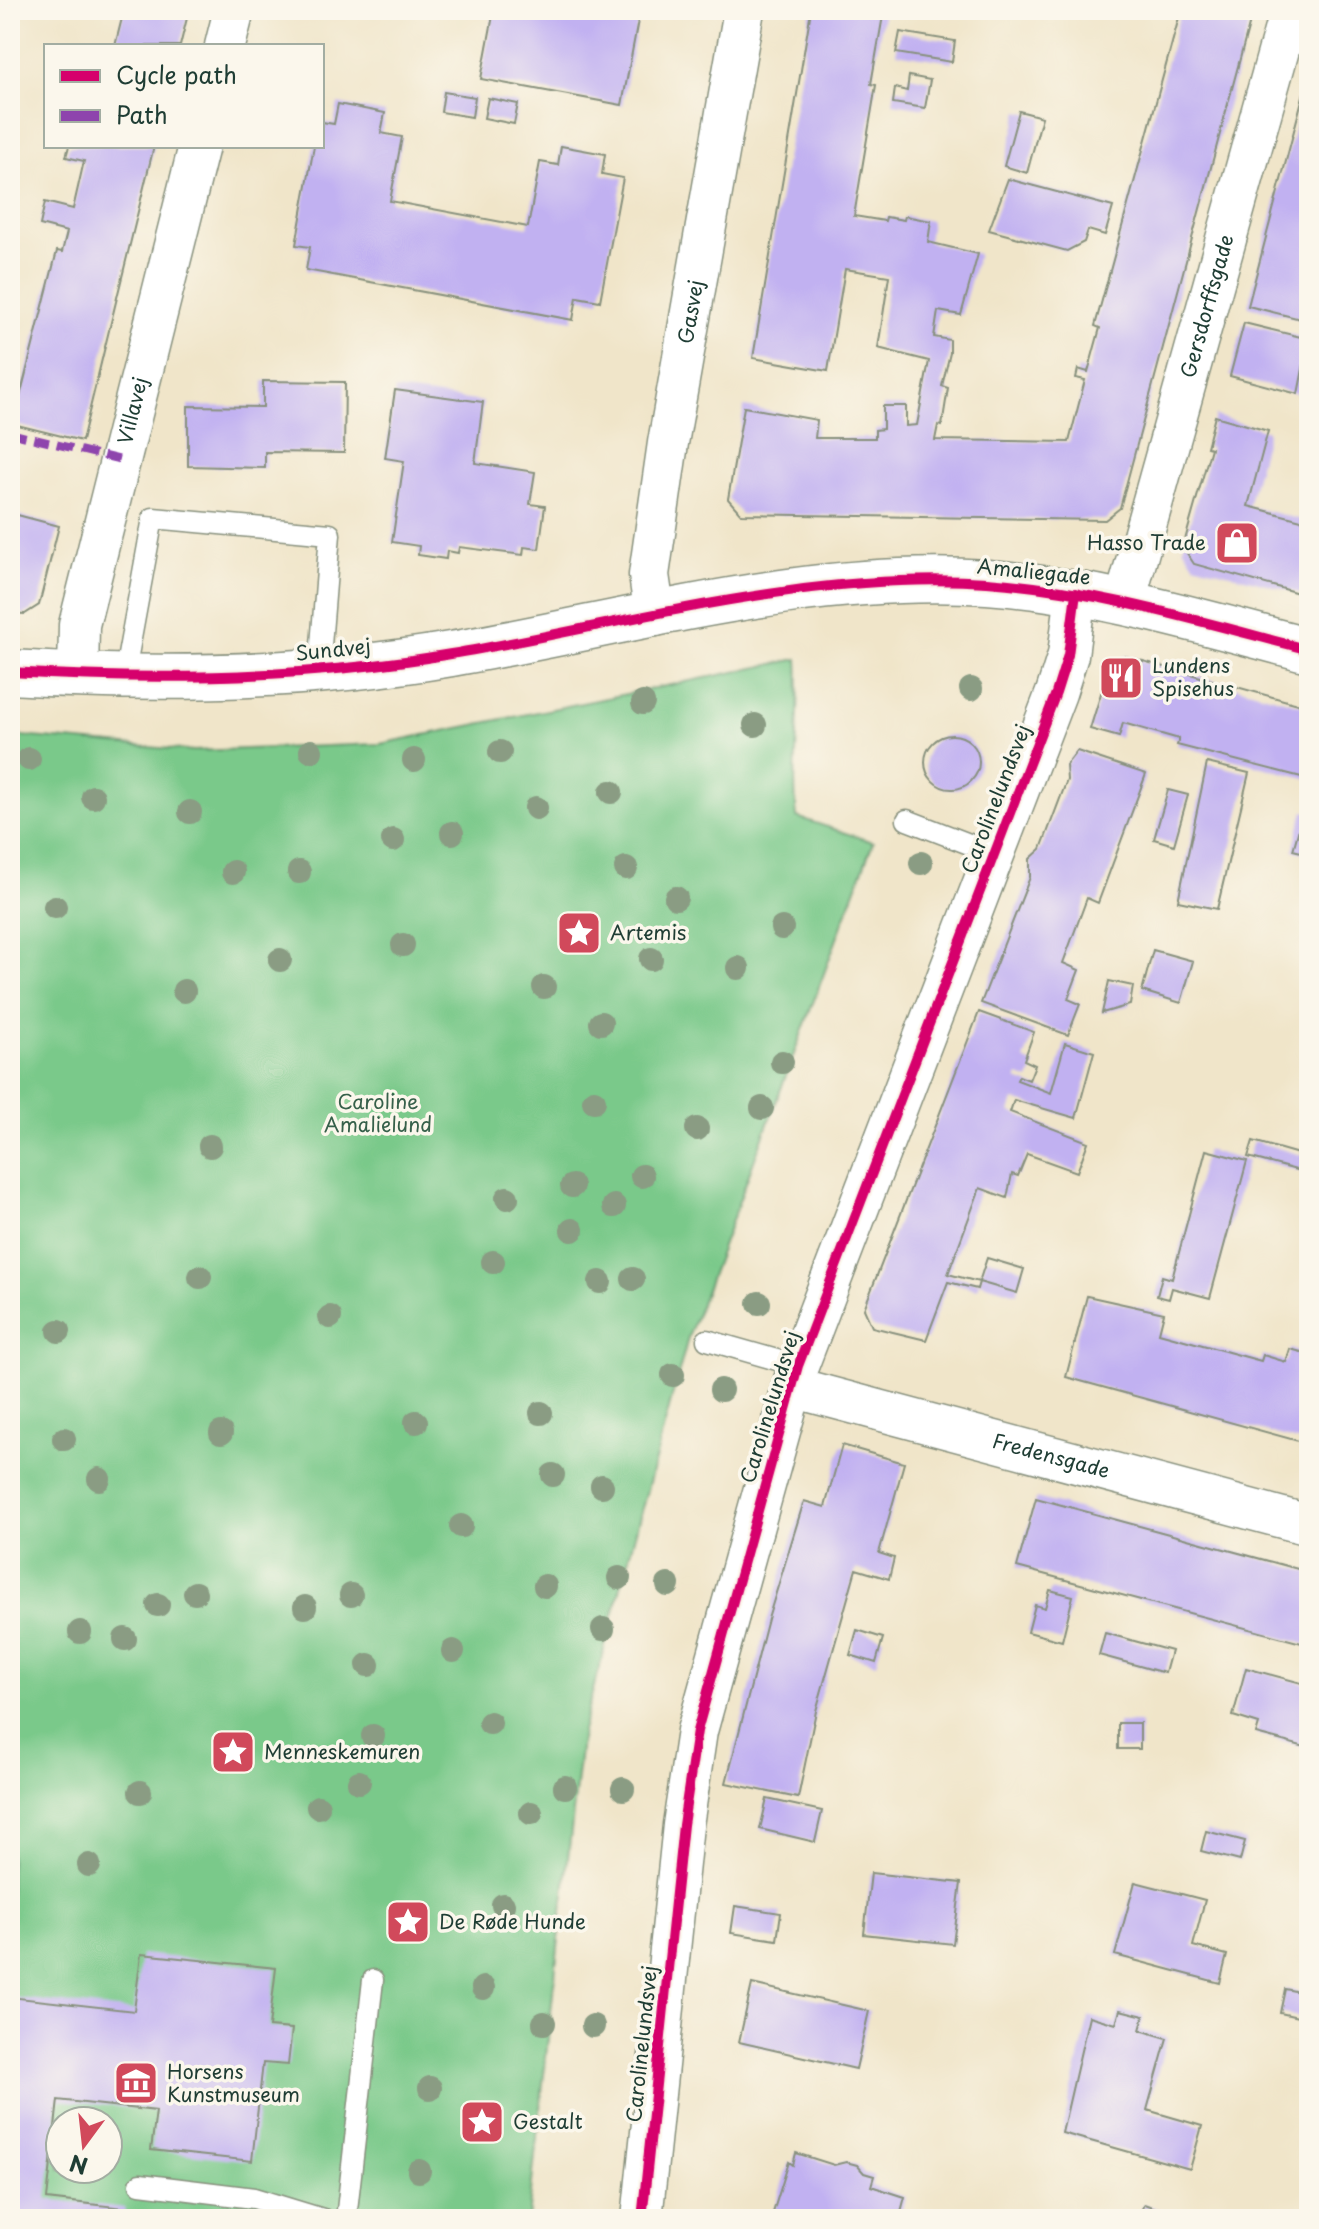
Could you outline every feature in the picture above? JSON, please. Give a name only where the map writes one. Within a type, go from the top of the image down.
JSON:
[{"type":"street","points":[[226,44],[234,10]]},
{"type":"street","name":"Gasvej","points":[[655,616],[649,575],[668,443],[744,10]]},
{"type":"street","name":"Gersdorffsgade","points":[[1125,601],[1290,10]]},
{"type":"street","name":"Villavej","points":[[78,676],[79,625],[198,148]]},
{"type":"street","name":"Amaliegade","points":[[655,616],[769,594],[881,583],[985,582],[1125,601],[1309,650]]},
{"type":"street","name":"Carolinelundsvej","points":[[642,2219],[683,1825],[697,1731],[795,1377],[1056,693],[1068,655],[1076,593]]},
{"type":"street","name":"Sundvej","points":[[10,672],[124,677],[244,677],[419,659],[655,616]]},
{"type":"street","name":"Fredensgade","points":[[795,1377],[1309,1525]]},
{"type":"lane","points":[[124,677],[153,518],[330,534],[319,670]]},
{"type":"lane","points":[[907,820],[995,854]]},
{"type":"lane","points":[[707,1340],[795,1377]]},
{"type":"lane","points":[[346,2219],[373,1980]]},
{"type":"lane","points":[[140,2184],[254,2198],[323,2219]]},
{"type":"green space","name":"Caroline Amalielund","points":[[798,659],[797,817],[873,842],[688,1338],[582,1731],[528,2219],[10,2219],[10,735],[194,751],[380,744]]},
{"type":"building","points":[[124,10],[189,10],[180,44],[116,44]]},
{"type":"building","points":[[494,10],[640,10],[622,105],[481,79]]},
{"type":"building","points":[[811,10],[884,10],[871,84],[876,85],[854,216],[885,221],[886,217],[904,220],[905,216],[931,221],[928,242],[978,254],[961,315],[938,311],[934,337],[950,340],[950,353],[942,386],[948,388],[942,426],[938,425],[935,440],[1069,442],[1085,380],[1076,378],[1078,369],[1088,372],[1100,328],[1095,326],[1181,10],[1253,10],[1120,508],[1105,520],[741,514],[728,499],[744,407],[817,420],[815,438],[875,438],[875,430],[883,429],[883,406],[906,406],[906,426],[917,425],[929,361],[878,348],[889,276],[845,269],[828,371],[753,358]]},
{"type":"building","points":[[900,32],[955,41],[952,62],[896,53]]},
{"type":"building","points":[[909,76],[930,80],[925,108],[893,103],[895,88],[907,91]]},
{"type":"building","points":[[1309,77],[1309,321],[1248,306]]},
{"type":"building","points":[[444,92],[475,97],[472,117],[441,112]]},
{"type":"building","points":[[488,98],[518,104],[514,124],[484,118]]},
{"type":"building","points":[[338,104],[385,113],[381,133],[402,137],[390,201],[528,227],[540,162],[558,165],[561,146],[605,154],[602,174],[623,178],[600,301],[577,297],[573,320],[306,270],[310,247],[296,245],[314,148],[324,148],[324,122],[334,124]]},
{"type":"building","points":[[1019,111],[1042,117],[1027,173],[1004,166]]},
{"type":"building","points":[[68,148],[154,148],[82,441],[13,424],[57,251],[62,252],[67,232],[40,225],[45,202],[73,209],[84,161],[66,157]]},
{"type":"building","points":[[1008,179],[1113,207],[1105,235],[1088,230],[1084,242],[1067,251],[989,230]]},
{"type":"building","points":[[1244,323],[1309,339],[1298,394],[1230,376]]},
{"type":"building","points":[[263,381],[345,382],[344,453],[265,452],[265,468],[188,466],[188,406],[263,407]]},
{"type":"building","points":[[395,390],[483,402],[475,463],[535,472],[530,504],[545,506],[539,549],[524,547],[523,555],[459,547],[458,553],[447,551],[446,559],[418,555],[419,546],[392,542],[404,461],[385,458]]},
{"type":"building","points":[[1215,416],[1268,431],[1248,506],[1309,522],[1309,596],[1194,564],[1183,547],[1211,448],[1207,447]]},
{"type":"building","points":[[10,513],[59,526],[39,605],[25,614],[10,613]]},
{"type":"building","points":[[1125,656],[1309,707],[1309,779],[1177,745],[1179,739],[1123,723],[1119,737],[1090,729],[1110,664]]},
{"type":"building","points":[[952,735],[971,743],[979,762],[971,781],[952,789],[933,781],[925,762],[933,743]]},
{"type":"building","points":[[1077,751],[1146,774],[1098,903],[1087,898],[1063,963],[1079,970],[1068,999],[1080,1004],[1068,1035],[981,1003],[1030,877],[1030,859],[1041,849],[1067,780],[1066,765]]},
{"type":"building","points":[[1207,763],[1249,773],[1217,909],[1178,901]]},
{"type":"building","points":[[1168,790],[1188,795],[1174,845],[1154,839]]},
{"type":"building","points":[[1304,811],[1309,812],[1309,854],[1293,850]]},
{"type":"building","points":[[1153,950],[1193,961],[1181,1003],[1142,991]]},
{"type":"building","points":[[1109,981],[1133,986],[1130,1005],[1102,1013]]},
{"type":"building","points":[[979,1012],[1034,1032],[1024,1060],[1035,1065],[1029,1080],[1019,1076],[1017,1080],[1051,1093],[1065,1043],[1094,1052],[1076,1118],[1014,1100],[1010,1112],[1088,1142],[1077,1172],[1027,1154],[1018,1176],[1012,1174],[1007,1198],[980,1188],[948,1274],[979,1282],[977,1289],[948,1282],[926,1340],[872,1327],[864,1309]]},
{"type":"building","points":[[1253,1141],[1305,1156],[1300,1171],[1248,1157]]},
{"type":"building","points":[[1206,1150],[1247,1161],[1210,1298],[1172,1288],[1169,1299],[1157,1296],[1162,1276],[1172,1279]]},
{"type":"building","points":[[987,1258],[1024,1269],[1017,1293],[979,1282]]},
{"type":"building","points":[[1087,1296],[1164,1313],[1159,1333],[1261,1361],[1263,1355],[1286,1362],[1290,1349],[1309,1354],[1309,1444],[1066,1377]]},
{"type":"building","points":[[842,1445],[904,1463],[879,1553],[894,1558],[889,1579],[856,1569],[816,1711],[798,1798],[726,1783],[768,1619],[804,1501],[825,1507]]},
{"type":"building","points":[[1036,1498],[1309,1572],[1309,1645],[1017,1567]]},
{"type":"building","points":[[1050,1590],[1073,1596],[1062,1641],[1028,1632],[1035,1605],[1045,1608]]},
{"type":"building","points":[[857,1630],[883,1638],[876,1663],[850,1655]]},
{"type":"building","points":[[1105,1633],[1171,1651],[1165,1673],[1099,1655]]},
{"type":"building","points":[[1246,1668],[1309,1685],[1309,1748],[1256,1734],[1259,1724],[1233,1716]]},
{"type":"building","points":[[1118,1723],[1140,1723],[1140,1749],[1118,1749]]},
{"type":"building","points":[[767,1799],[822,1811],[815,1842],[760,1829]]},
{"type":"building","points":[[1206,1831],[1245,1841],[1240,1861],[1201,1851]]},
{"type":"building","points":[[871,1873],[961,1883],[953,1944],[864,1934]]},
{"type":"building","points":[[1135,1882],[1205,1900],[1193,1946],[1227,1955],[1220,1983],[1115,1955]]},
{"type":"building","points":[[735,1906],[781,1913],[777,1940],[731,1933]]},
{"type":"building","name":"Horsens Kunstmuseum","points":[[141,1954],[276,1968],[269,2027],[292,2029],[288,2065],[263,2063],[252,2161],[151,2150],[156,2111],[58,2100],[57,2105],[44,2105],[44,2185],[49,2185],[47,2199],[125,2208],[123,2219],[10,2219],[10,1997],[134,2011]]},
{"type":"building","points":[[752,1984],[869,2011],[856,2069],[739,2042]]},
{"type":"building","points":[[1285,1989],[1309,1994],[1307,2019],[1280,2013]]},
{"type":"building","points":[[1120,2010],[1144,2016],[1140,2030],[1167,2038],[1147,2110],[1202,2126],[1190,2169],[1062,2133],[1089,2016],[1116,2024]]},
{"type":"building","points":[[796,2153],[834,2165],[846,2162],[857,2165],[864,2173],[874,2176],[871,2186],[905,2197],[899,2219],[771,2219],[789,2162],[793,2165]]},
{"type":"building","points":[[1144,2204],[1185,2219],[1138,2219]]},
{"type":"marked path","points":[[10,433],[121,460]]},
{"type":"cycle path","points":[[10,672],[176,677],[342,669],[451,654],[717,602],[852,584],[919,580],[987,582],[1069,592],[1150,608],[1309,650]]},
{"type":"cycle path","points":[[642,2219],[683,1825],[697,1731],[798,1366],[1056,693],[1068,655],[1076,593]]},
{"type":"place","name":"Hasso Trade","points":[[1237,543]]},
{"type":"place","name":"Lundens Spisehus","points":[[1121,678]]},
{"type":"place","name":"Artemis","points":[[579,933]]},
{"type":"place","name":"Menneskemuren","points":[[233,1752]]},
{"type":"place","name":"De Røde Hunde","points":[[408,1922]]},
{"type":"place","name":"Horsens Kunstmuseum","points":[[136,2083]]},
{"type":"place","name":"Gestalt","points":[[482,2122]]}]
